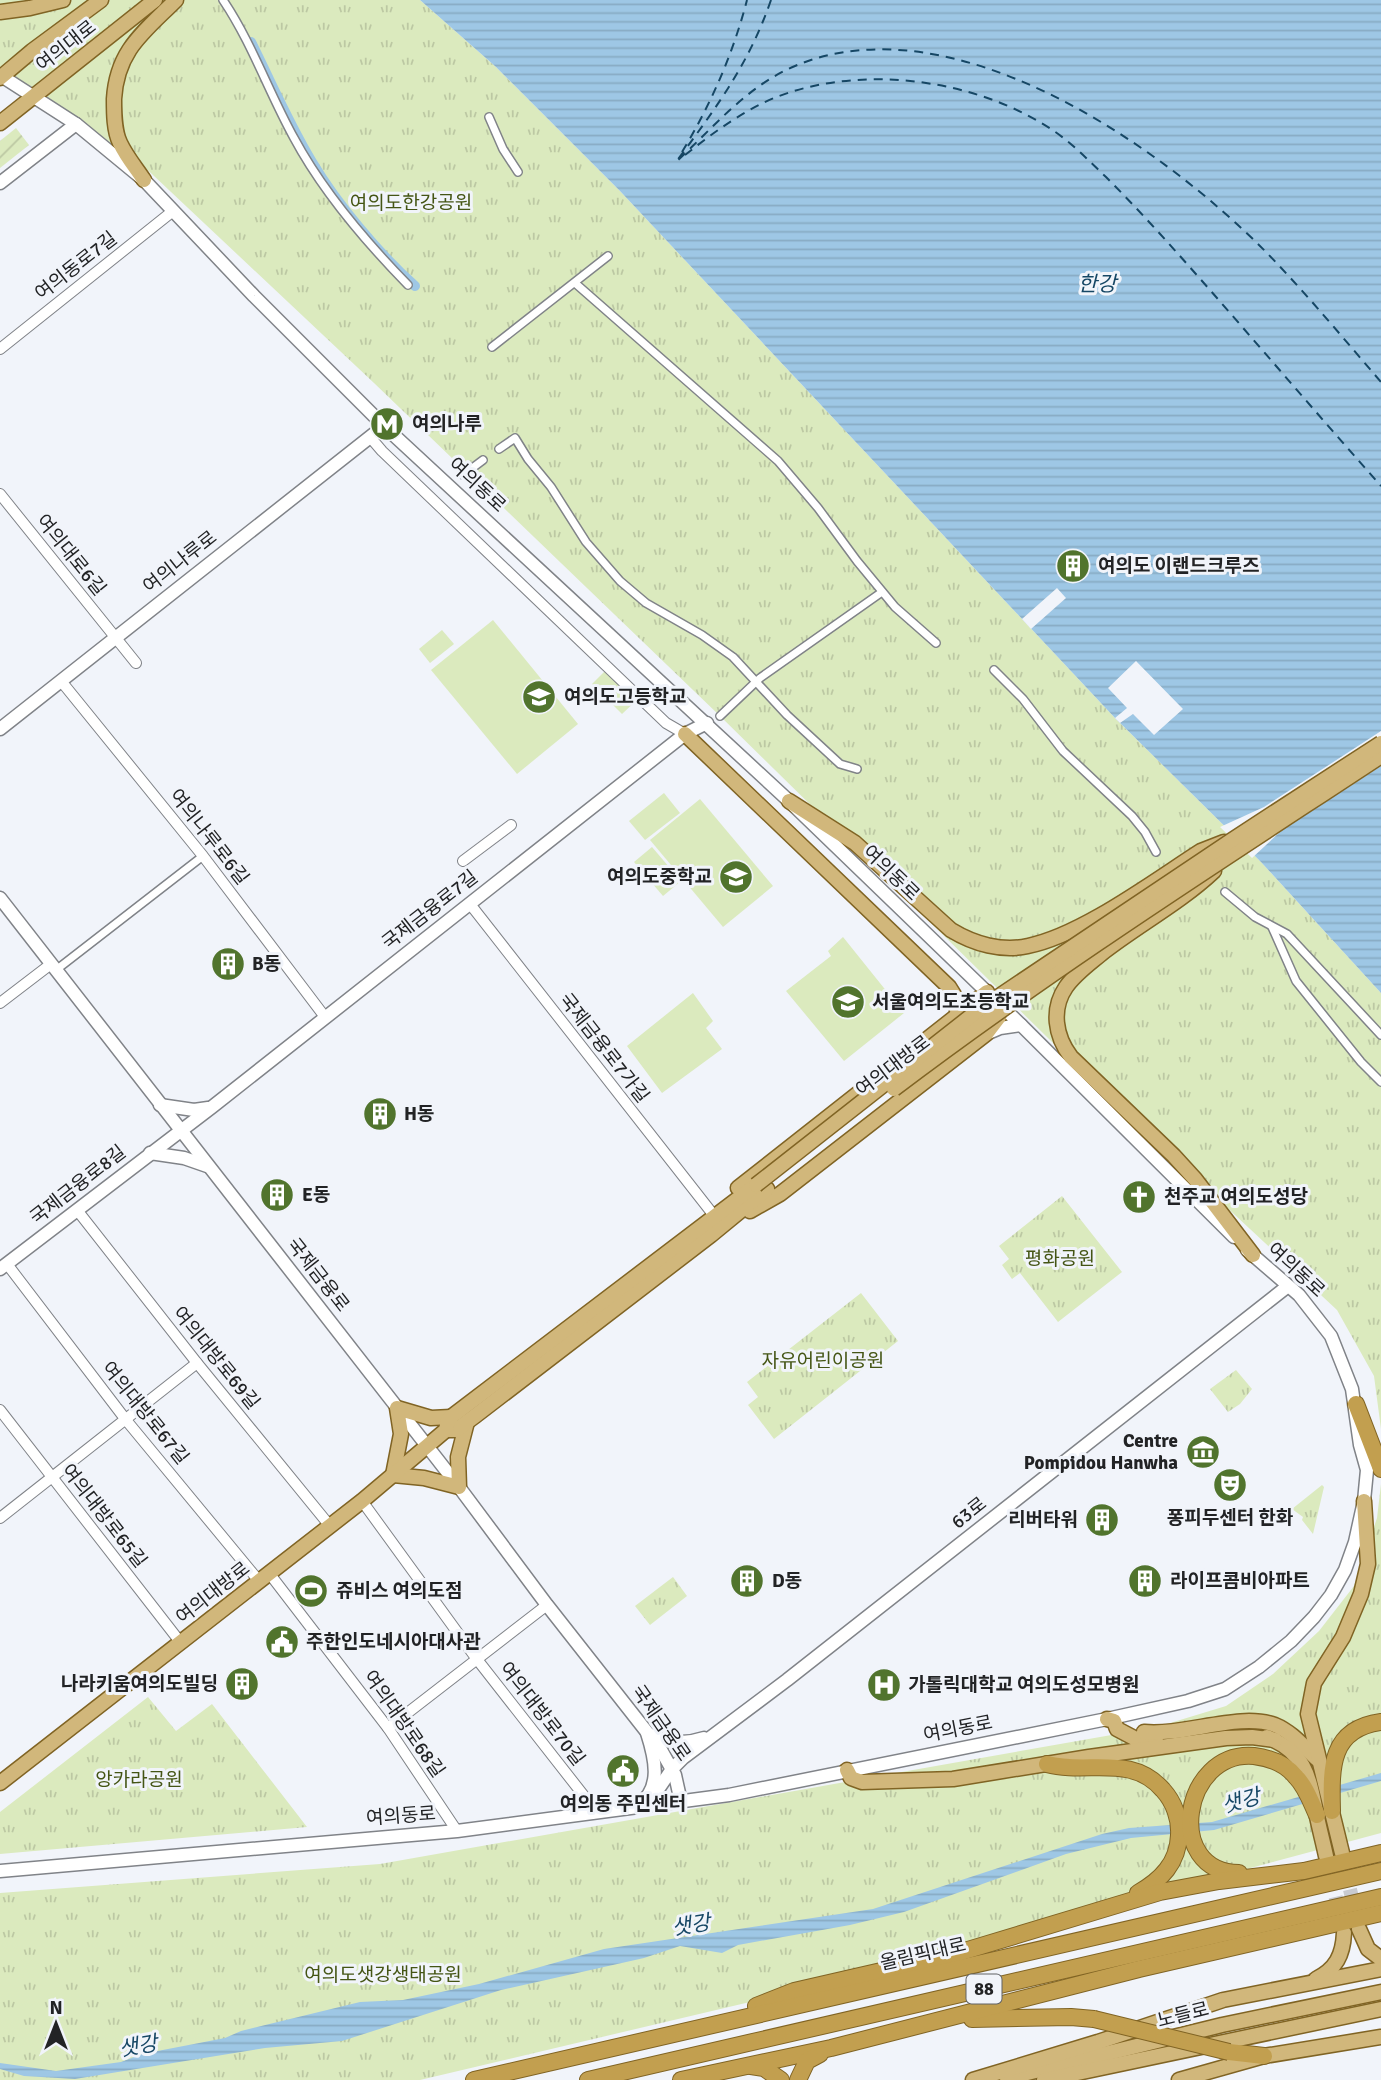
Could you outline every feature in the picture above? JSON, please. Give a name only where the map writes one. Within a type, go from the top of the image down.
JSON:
[{"type":"highway","points":[[1356,1404],[1376,1473]]},
{"type":"highway","points":[[1121,1904],[1163,1876],[1186,1844],[1192,1802],[1205,1778],[1225,1762],[1249,1756],[1314,1769],[1335,1754],[1346,1737],[1358,1728],[1381,1721]]},
{"type":"highway","points":[[1047,1764],[1062,1768],[1100,1766],[1137,1771],[1160,1786],[1172,1804],[1186,1844],[1206,1861],[1229,1873],[1269,1874]]},
{"type":"highway","points":[[1314,1769],[1324,1813]]},
{"type":"highway","points":[[1314,1769],[1324,1813]]},
{"type":"highway","points":[[715,2023],[794,1991],[951,1955],[1194,1885],[1304,1871],[1381,1853]]},
{"type":"highway","name":"올림픽대로","points":[[474,2080],[1381,1871]]},
{"type":"highway","name":"88","points":[[588,2080],[1381,1897]]},
{"type":"highway","points":[[681,2080],[831,2048],[1139,1969],[1381,1913]]},
{"type":"highway","points":[[945,2020],[1071,2017],[1094,2019],[1229,2052],[1264,2056]]},
{"type":"highway","points":[[798,2080],[807,2062],[831,2048]]},
{"type":"highway","points":[[749,2066],[764,2068],[781,2080]]},
{"type":"main road","points":[[0,12],[63,0]]},
{"type":"main road","name":"여의대로","points":[[1,76],[101,0]]},
{"type":"main road","name":"여의대로","points":[[0,123],[155,0]]},
{"type":"main road","points":[[144,180],[119,142],[114,111],[115,86],[124,58],[138,36],[176,0]]},
{"type":"main road","name":"여의동로","points":[[1,76],[76,124],[144,180],[384,426],[707,723],[1021,1025],[1252,1255],[1299,1295],[1331,1336],[1345,1365],[1356,1404]]},
{"type":"main road","points":[[0,183],[76,124]]},
{"type":"main road","name":"여의나루로","points":[[0,729],[384,426]]},
{"type":"main road","name":"국제금융로7길","points":[[180,1131],[685,734],[707,723]]},
{"type":"main road","points":[[685,734],[949,987],[954,995],[958,1015]]},
{"type":"main road","points":[[761,1187],[980,1009],[1381,743]]},
{"type":"main road","name":"여의대방로","points":[[0,1783],[362,1501],[427,1446],[449,1423],[701,1229],[979,1025],[1098,942],[1381,756]]},
{"type":"main road","points":[[789,801],[855,843],[958,934],[997,947],[1026,947],[1070,931],[1201,851],[1232,840]]},
{"type":"main road","points":[[1230,855],[1197,887],[1122,937],[1072,978],[1059,1001],[1057,1024],[1065,1048],[1195,1179],[1252,1255]]},
{"type":"main road","name":"국제금융로","points":[[0,898],[647,1733],[672,1769],[681,1802]]},
{"type":"main road","points":[[701,1229],[721,1201],[987,992]]},
{"type":"main road","points":[[986,1034],[1003,1008]]},
{"type":"main road","points":[[719,1228],[780,1194],[986,1034],[1000,1028],[1021,1025]]},
{"type":"main road","points":[[160,1105],[194,1110],[212,1107]]},
{"type":"main road","name":"국제금융로8길","points":[[3,1267],[180,1131]]},
{"type":"main road","points":[[150,1153],[184,1158],[207,1166]]},
{"type":"main road","name":"여의대방로","points":[[449,1423],[456,1430],[467,1422],[719,1228],[761,1187]]},
{"type":"main road","name":"63로","points":[[632,1808],[654,1795],[672,1769],[712,1736],[1288,1286]]},
{"type":"main road","points":[[449,1423],[397,1408],[401,1434],[393,1475],[424,1478],[459,1487],[458,1457],[467,1422]]},
{"type":"main road","name":"여의동로","points":[[0,1871],[457,1831],[681,1802],[729,1795],[1188,1701],[1226,1689],[1259,1667],[1291,1641],[1314,1617],[1345,1570],[1358,1532],[1364,1501],[1376,1473]]},
{"type":"main road","points":[[1314,1769],[1308,1714],[1310,1698],[1314,1683],[1352,1618],[1361,1594],[1368,1564],[1364,1501]]},
{"type":"main road","points":[[1107,1719],[1118,1721],[1133,1730],[1162,1733],[1236,1723],[1264,1723],[1276,1726],[1293,1736],[1314,1769]]},
{"type":"main road","points":[[1107,1719],[1114,1721],[1117,1729],[1143,1740],[1167,1741],[1249,1734],[1275,1740],[1314,1769]]},
{"type":"main road","points":[[647,1733],[671,1742],[687,1742],[712,1736]]},
{"type":"main road","points":[[632,1808],[651,1793],[654,1782],[654,1759],[647,1733]]},
{"type":"main road","points":[[847,1770],[851,1778],[862,1782],[953,1779],[1226,1738],[1275,1740]]},
{"type":"main road","points":[[1324,1813],[1342,1853]]},
{"type":"main road","points":[[1324,1813],[1326,1856]]},
{"type":"main road","points":[[1359,1929],[1368,1949],[1381,1959]]},
{"type":"main road","points":[[1307,1983],[1327,1973],[1339,1960],[1343,1950],[1344,1933]]},
{"type":"main road","points":[[973,2080],[1223,2000],[1381,1969]]},
{"type":"main road","name":"노들로","points":[[997,2080],[1222,2025],[1381,1992]]},
{"type":"main road","name":"노들로","points":[[1044,2080],[1381,2009]]},
{"type":"main road","points":[[1179,2080],[1264,2056],[1381,2037]]},
{"type":"street","points":[[223,0],[243,33],[294,139],[313,170],[344,212],[408,285]]},
{"type":"street","points":[[489,117],[517,172]]},
{"type":"street","name":"여의동로7길","points":[[0,349],[173,212]]},
{"type":"street","points":[[492,346],[608,256]]},
{"type":"street","points":[[575,282],[593,301],[652,348],[693,389],[724,412],[778,461],[818,508],[882,592],[936,643]]},
{"type":"street","points":[[370,437],[666,723],[685,734]]},
{"type":"street","points":[[499,449],[514,438],[551,487],[586,542],[620,581],[646,603],[719,647],[840,764],[858,769]]},
{"type":"street","points":[[463,475],[484,460]]},
{"type":"street","name":"여의대로6길","points":[[0,494],[136,663]]},
{"type":"street","points":[[720,716],[756,681],[882,592]]},
{"type":"street","points":[[994,670],[1023,699],[1063,751],[1132,816],[1156,852]]},
{"type":"street","name":"여의나루로6길","points":[[61,681],[203,856],[325,1017]]},
{"type":"street","points":[[463,861],[510,825]]},
{"type":"street","points":[[0,1003],[54,967],[203,856]]},
{"type":"street","points":[[1225,892],[1271,927],[1287,934],[1381,1035]]},
{"type":"street","name":"국제금융로7가길","points":[[470,904],[712,1213]]},
{"type":"street","points":[[1271,927],[1296,981],[1381,1083]]},
{"type":"street","name":"여의대방로69길","points":[[77,1210],[330,1526]]},
{"type":"street","name":"여의대방로67길","points":[[3,1267],[126,1420],[264,1577]]},
{"type":"street","points":[[0,1518],[197,1363]]},
{"type":"street","name":"여의대방로65길","points":[[0,1410],[181,1643]]},
{"type":"street","name":"여의대방로70길","points":[[362,1501],[476,1658],[589,1801],[592,1814]]},
{"type":"street","name":"여의대방로68길","points":[[264,1577],[388,1728],[457,1831]]},
{"type":"street","points":[[388,1728],[547,1605]]},
{"type":"green space","name":"여의도한강공원","points":[[0,0],[420,0],[496,67],[620,191],[1115,718],[1261,862],[1381,993],[1381,1429],[1374,1376],[1337,1310],[1104,1093],[720,716],[374,383],[137,160],[0,71]]},
{"type":"green space","points":[[16,128],[29,145],[0,168],[0,141]]},
{"type":"green space","points":[[493,620],[578,724],[517,774],[431,670]]},
{"type":"green space","points":[[442,630],[454,644],[430,663],[419,649]]},
{"type":"green space","points":[[608,668],[638,699],[622,714],[592,684]]},
{"type":"green space","points":[[664,793],[680,813],[645,840],[629,821]]},
{"type":"green space","points":[[700,799],[773,886],[723,927],[650,840]]},
{"type":"green space","points":[[652,847],[681,881],[663,896],[634,862]]},
{"type":"green space","points":[[843,937],[904,1013],[844,1061],[786,991],[831,956],[828,951]]},
{"type":"green space","points":[[693,993],[713,1021],[706,1028],[722,1049],[662,1093],[627,1046]]},
{"type":"green space","name":"평화공원","points":[[1062,1196],[1122,1272],[1058,1322],[1020,1273],[1012,1279],[1002,1265],[1009,1259],[999,1246]]},
{"type":"green space","name":"자유어린이공원","points":[[861,1293],[898,1341],[774,1439],[748,1405],[758,1397],[747,1382]]},
{"type":"green space","points":[[1236,1370],[1252,1389],[1240,1404],[1228,1412],[1210,1389]]},
{"type":"green space","name":"여의도샛강생태공원","points":[[1381,1484],[1381,1833],[750,2002],[420,2080],[0,2080],[0,1893],[380,1864],[1157,1727],[1226,1706],[1273,1674],[1319,1631],[1354,1586],[1377,1518]]},
{"type":"green space","points":[[1322,1485],[1324,1487],[1313,1534],[1302,1520],[1303,1517],[1292,1509]]},
{"type":"green space","points":[[673,1577],[687,1596],[650,1625],[635,1606]]},
{"type":"green space","name":"앙카라공원","points":[[148,1697],[176,1731],[212,1704],[307,1827],[0,1854],[0,1812]]},
{"type":"water","name":"한강","points":[[420,0],[1381,0],[1381,993],[1261,862],[1115,718],[620,191],[496,67]]},
{"type":"water","points":[[1381,1773],[1381,1781],[1214,1830],[1131,1838],[1066,1854],[904,1912],[850,1925],[738,1945],[722,1953],[680,1946],[644,1958],[501,1990],[342,2041],[265,2048],[75,2079],[24,2076],[0,2069],[0,2063],[56,2071],[121,2062],[142,2054],[225,2038],[241,2031],[360,2002],[403,2000],[479,1984],[604,1949],[873,1909],[1102,1834],[1129,1828],[1212,1822]]},
{"type":"pier","points":[[1057,588],[1066,598],[1031,629],[1022,619]]},
{"type":"pier","points":[[1136,661],[1183,709],[1154,735],[1133,714],[1120,723],[1115,718],[1127,708],[1108,688]]},
{"type":"pier","points":[[1381,731],[1381,766],[1281,831],[1252,858],[1220,827],[1264,807]]},
{"type":"waterway","points":[[251,42],[296,133],[322,178],[359,228],[415,286]]},
{"type":"ferry route","points":[[682,152],[720,78],[747,0]]},
{"type":"ferry route","points":[[771,0],[742,65],[676,162],[746,96],[795,66],[856,51],[919,52],[984,67],[1049,94],[1111,128],[1169,168],[1221,210],[1265,251],[1381,382]]},
{"type":"ferry route","points":[[685,155],[728,124],[774,98],[808,87],[844,81],[881,79],[955,88],[1023,113],[1068,141],[1149,222],[1381,486]]},
{"type":"tunnel","points":[[1326,1856],[1340,1916]]},
{"type":"tunnel","points":[[1345,1869],[1356,1914]]},
{"type":"place","name":"여의나루","points":[[387,424]]},
{"type":"place","name":"여의도 이랜드크루즈","points":[[1073,566]]},
{"type":"place","name":"여의도고등학교","points":[[539,697]]},
{"type":"place","name":"여의도중학교","points":[[736,877]]},
{"type":"place","name":"B동","points":[[228,964]]},
{"type":"place","name":"서울여의도초등학교","points":[[848,1002]]},
{"type":"place","name":"H동","points":[[380,1114]]},
{"type":"place","name":"E동","points":[[277,1195]]},
{"type":"place","name":"천주교 여의도성당","points":[[1139,1197]]},
{"type":"place","name":"Centre Pompidou Hanwha","points":[[1203,1452]]},
{"type":"place","name":"퐁피두센터 한화","points":[[1230,1485]]},
{"type":"place","name":"리버타워","points":[[1102,1520]]},
{"type":"place","name":"D동","points":[[747,1581]]},
{"type":"place","name":"라이프콤비아파트","points":[[1145,1581]]},
{"type":"place","name":"쥬비스 여의도점","points":[[311,1591]]},
{"type":"place","name":"주한인도네시아대사관","points":[[282,1642]]},
{"type":"place","name":"나라키움여의도빌딩","points":[[242,1684]]},
{"type":"place","name":"가톨릭대학교 여의도성모병원","points":[[884,1685]]},
{"type":"place","name":"여의동 주민센터","points":[[623,1771]]},
{"type":"water label","name":"샛강","points":[[1241,1801]]},
{"type":"water label","name":"샛강","points":[[691,1925]]},
{"type":"water label","name":"샛강","points":[[138,2046]]}]
